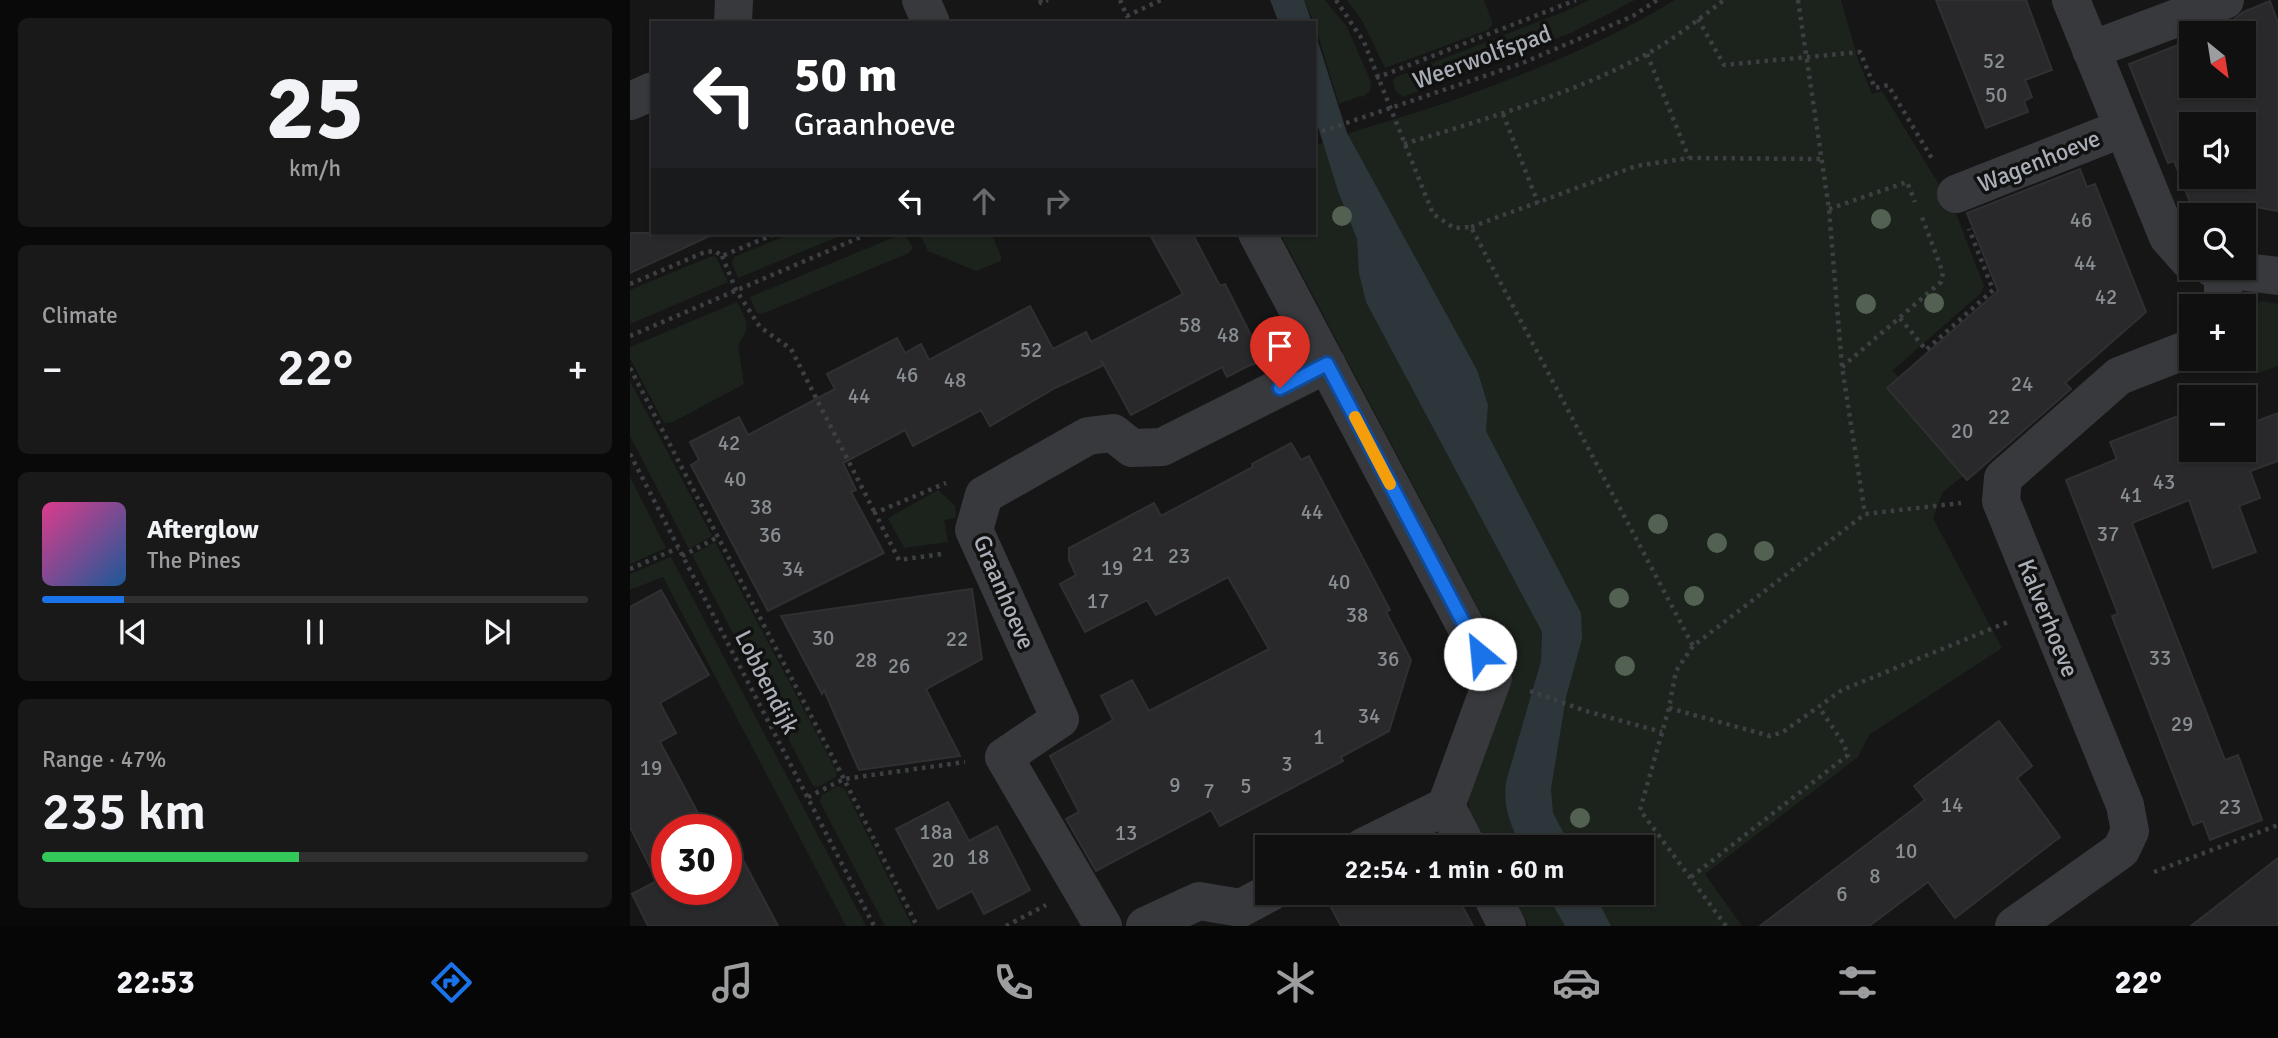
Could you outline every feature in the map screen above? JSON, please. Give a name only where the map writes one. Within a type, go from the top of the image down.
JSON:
[{"type":"street","points":[[733,21],[734,0]]},
{"type":"street","points":[[921,0],[930,21]]},
{"type":"street","name":"Wagenhoeve","points":[[2071,0],[2168,237],[2179,247]]},
{"type":"street","points":[[2091,50],[2225,0]]},
{"type":"street","points":[[630,101],[651,92]]},
{"type":"street","name":"Wagenhoeve","points":[[1956,194],[2123,128]]},
{"type":"street","points":[[1258,235],[1493,678],[1446,806],[1387,835]]},
{"type":"street","name":"Wagenhoeve","points":[[2256,276],[2278,276]]},
{"type":"street","points":[[2001,501],[2003,478],[2119,376],[2179,353]]},
{"type":"street","name":"Graanhoeve","points":[[1004,757],[1060,719],[974,530],[984,495],[1088,436],[1113,433],[1132,448],[1162,447],[1327,364]]},
{"type":"street","name":"Kalverhoeve","points":[[2001,501],[2125,805],[2130,831],[2121,850]]},
{"type":"street","points":[[1004,757],[1103,926]]},
{"type":"street","points":[[1446,806],[1460,835]]},
{"type":"street","points":[[2014,926],[2121,850]]},
{"type":"street","points":[[1145,926],[1199,901],[1241,908],[1255,901]]},
{"type":"street","points":[[1496,905],[1507,926]]},
{"type":"path","points":[[1040,0],[1041,3],[1048,0]]},
{"type":"path","points":[[1119,0],[1127,16],[1161,0]]},
{"type":"path","points":[[1336,0],[1364,42],[1388,108],[1433,214],[1454,228],[1471,227],[1636,166],[1689,158],[1822,159]]},
{"type":"path","points":[[1376,78],[1557,10],[1576,0]]},
{"type":"path","name":"Weerwolfspad","points":[[1316,133],[1520,64],[1633,16],[1657,0]]},
{"type":"path","points":[[1404,144],[1503,114],[1647,54],[1724,0]]},
{"type":"path","points":[[1798,0],[1829,209],[1842,367],[1865,514]]},
{"type":"path","points":[[1698,19],[1724,65],[1807,58]]},
{"type":"path","points":[[1647,54],[1689,158]]},
{"type":"path","points":[[1503,114],[1538,203]]},
{"type":"path","points":[[1829,209],[1907,182],[1943,273],[1941,282],[1842,367]]},
{"type":"path","points":[[1471,227],[1693,646]]},
{"type":"path","points":[[722,256],[772,235]]},
{"type":"path","points":[[630,336],[865,235]]},
{"type":"path","points":[[630,284],[705,252],[715,251],[722,256],[736,290],[761,327],[791,349],[900,560],[982,548]]},
{"type":"path","points":[[630,368],[844,779],[917,926]]},
{"type":"path","name":"Lobbendijk","points":[[630,454],[874,926]]},
{"type":"path","points":[[875,513],[945,482],[984,495]]},
{"type":"path","points":[[1726,926],[1640,810],[1670,708],[1676,671],[1693,646],[1865,514],[1937,505],[2001,501]]},
{"type":"path","points":[[682,556],[718,537]]},
{"type":"path","points":[[630,569],[678,548]]},
{"type":"path","points":[[1670,708],[1770,736],[1783,732],[1842,690],[2044,608]]},
{"type":"path","points":[[1530,691],[1586,711],[1662,732]]},
{"type":"path","points":[[1691,877],[1848,755],[1819,707]]},
{"type":"path","points":[[807,797],[844,779],[1004,757]]},
{"type":"path","points":[[2121,850],[2152,872],[2278,825]]},
{"type":"shaded area","points":[[1270,0],[1304,0],[1311,21],[1278,21]]},
{"type":"shaded area","points":[[1304,0],[1325,0],[1347,27],[1371,82],[1370,91],[1363,97],[1339,104],[1316,29],[1316,21],[1313,21]]},
{"type":"shaded area","points":[[1347,0],[1484,0],[1493,24],[1488,30],[1385,68],[1363,22]]},
{"type":"shaded area","points":[[1589,0],[1635,0],[1571,33],[1403,97],[1395,90],[1393,80],[1396,77]]},
{"type":"shaded area","points":[[1675,0],[1841,0],[1858,59],[1872,94],[1882,91],[1955,211],[1984,286],[1981,293],[1892,371],[1899,377],[1886,388],[1963,476],[1943,492],[1933,518],[2002,648],[1869,735],[1858,757],[1705,874],[1742,926],[1529,926],[1518,905],[1654,905],[1654,835],[1481,835],[1470,813],[1468,799],[1509,676],[1508,665],[1281,235],[1316,235],[1316,145],[1451,101],[1537,68],[1621,30]]},
{"type":"shaded area","points":[[1316,35],[1347,133],[1477,370],[1488,405],[1486,431],[1581,613],[1582,639],[1566,697],[1551,789],[1553,813],[1565,835],[1516,835],[1508,816],[1506,782],[1541,661],[1542,632],[1366,302],[1359,273],[1357,239],[1338,191],[1316,120]]},
{"type":"shaded area","points":[[788,235],[842,235],[738,278],[732,263],[734,257]]},
{"type":"shaded area","points":[[899,235],[905,235],[913,248],[909,253],[762,314],[756,312],[750,297]]},
{"type":"shaded area","points":[[920,235],[992,235],[1001,261],[976,271],[928,251]]},
{"type":"shaded area","points":[[712,256],[716,257],[728,282],[630,324],[630,290]]},
{"type":"shaded area","points":[[2262,301],[2278,304],[2278,366],[2259,373],[2256,365],[2256,305]]},
{"type":"shaded area","points":[[737,302],[746,324],[745,333],[738,345],[744,384],[673,422],[664,423],[630,358],[630,347]]},
{"type":"shaded area","points":[[630,381],[712,536],[689,549],[630,436]]},
{"type":"shaded area","points":[[630,477],[666,548],[630,564]]},
{"type":"shaded area","points":[[938,490],[955,506],[956,518],[944,520],[948,542],[904,548],[888,518]]},
{"type":"shaded area","points":[[715,542],[837,772],[836,777],[818,787],[813,786],[692,555]]},
{"type":"shaded area","points":[[671,557],[866,926],[846,926],[663,577],[630,590],[630,574]]},
{"type":"shaded area","points":[[838,786],[845,789],[912,926],[885,926],[820,802],[822,795]]},
{"type":"shaded area","points":[[1553,905],[1600,905],[1611,926],[1565,926]]},
{"type":"building","points":[[1936,0],[2026,0],[2052,70],[2025,80],[2032,97],[2024,101],[2028,112],[1986,128]]},
{"type":"building","points":[[2270,1],[2278,23],[2278,211],[2256,207],[2256,203],[2190,203],[2185,189],[2256,189],[2256,112],[2179,112],[2179,174],[2174,161],[2168,163],[2129,64],[2179,45],[2179,98],[2256,98],[2256,21],[2230,21],[2243,12]]},
{"type":"building","points":[[2080,169],[2087,187],[2095,184],[2146,312],[2065,383],[2071,389],[1967,480],[1887,388],[1998,291],[1967,213]]},
{"type":"building","points":[[630,233],[712,235],[630,273]]},
{"type":"building","points":[[1150,235],[1193,235],[1220,286],[1225,284],[1264,361],[1227,377],[1222,367],[1131,415],[1104,365],[1055,388],[990,426],[981,410],[913,446],[905,430],[843,463],[856,490],[851,492],[884,553],[768,611],[691,465],[699,460],[690,442],[739,417],[748,435],[835,389],[827,374],[897,338],[905,353],[921,344],[929,360],[1030,306],[1053,349],[1086,332],[1091,342],[1183,294]]},
{"type":"building","points":[[2278,413],[2278,461],[2250,471],[2260,498],[2239,506],[2256,552],[2213,568],[2189,500],[2132,523],[2225,760],[2238,755],[2262,820],[2210,840],[2203,821],[2193,825],[2112,616],[2118,614],[2066,480],[2117,459],[2110,442],[2179,416],[2179,462],[2256,462],[2256,421]]},
{"type":"building","points":[[1291,443],[1301,460],[1309,456],[1390,610],[1386,612],[1411,660],[1389,731],[1341,757],[1343,761],[1220,826],[1211,810],[1096,871],[1066,819],[1079,812],[1050,756],[1113,720],[1101,696],[1132,680],[1149,711],[1269,649],[1228,577],[1156,615],[1147,600],[1085,632],[1060,584],[1076,575],[1069,560],[1069,548],[1154,503],[1161,516],[1253,467],[1252,464]]},
{"type":"building","points":[[972,589],[982,659],[926,689],[960,756],[859,770],[824,690],[822,694],[781,616]]},
{"type":"building","points":[[661,590],[709,675],[660,703],[676,733],[660,742],[698,814],[651,814],[651,869],[630,827],[630,607]]},
{"type":"building","points":[[1999,721],[2032,766],[2017,778],[2060,837],[1955,918],[1928,882],[1869,926],[1760,926],[1925,800],[1914,786]]},
{"type":"building","points":[[948,802],[969,841],[997,826],[1030,890],[984,914],[972,891],[938,909],[896,829]]},
{"type":"building","points":[[742,858],[778,926],[648,926],[632,894],[651,884],[651,905],[742,905]]},
{"type":"building","points":[[2278,858],[2278,926],[2191,926],[2232,894]]},
{"type":"building","points":[[1330,905],[1462,905],[1473,926],[1341,926]]},
{"type":"slow traffic","points":[[1355,417],[1390,484]]},
{"type":"route","points":[[1280,388],[1327,364],[1480,654]]}]
